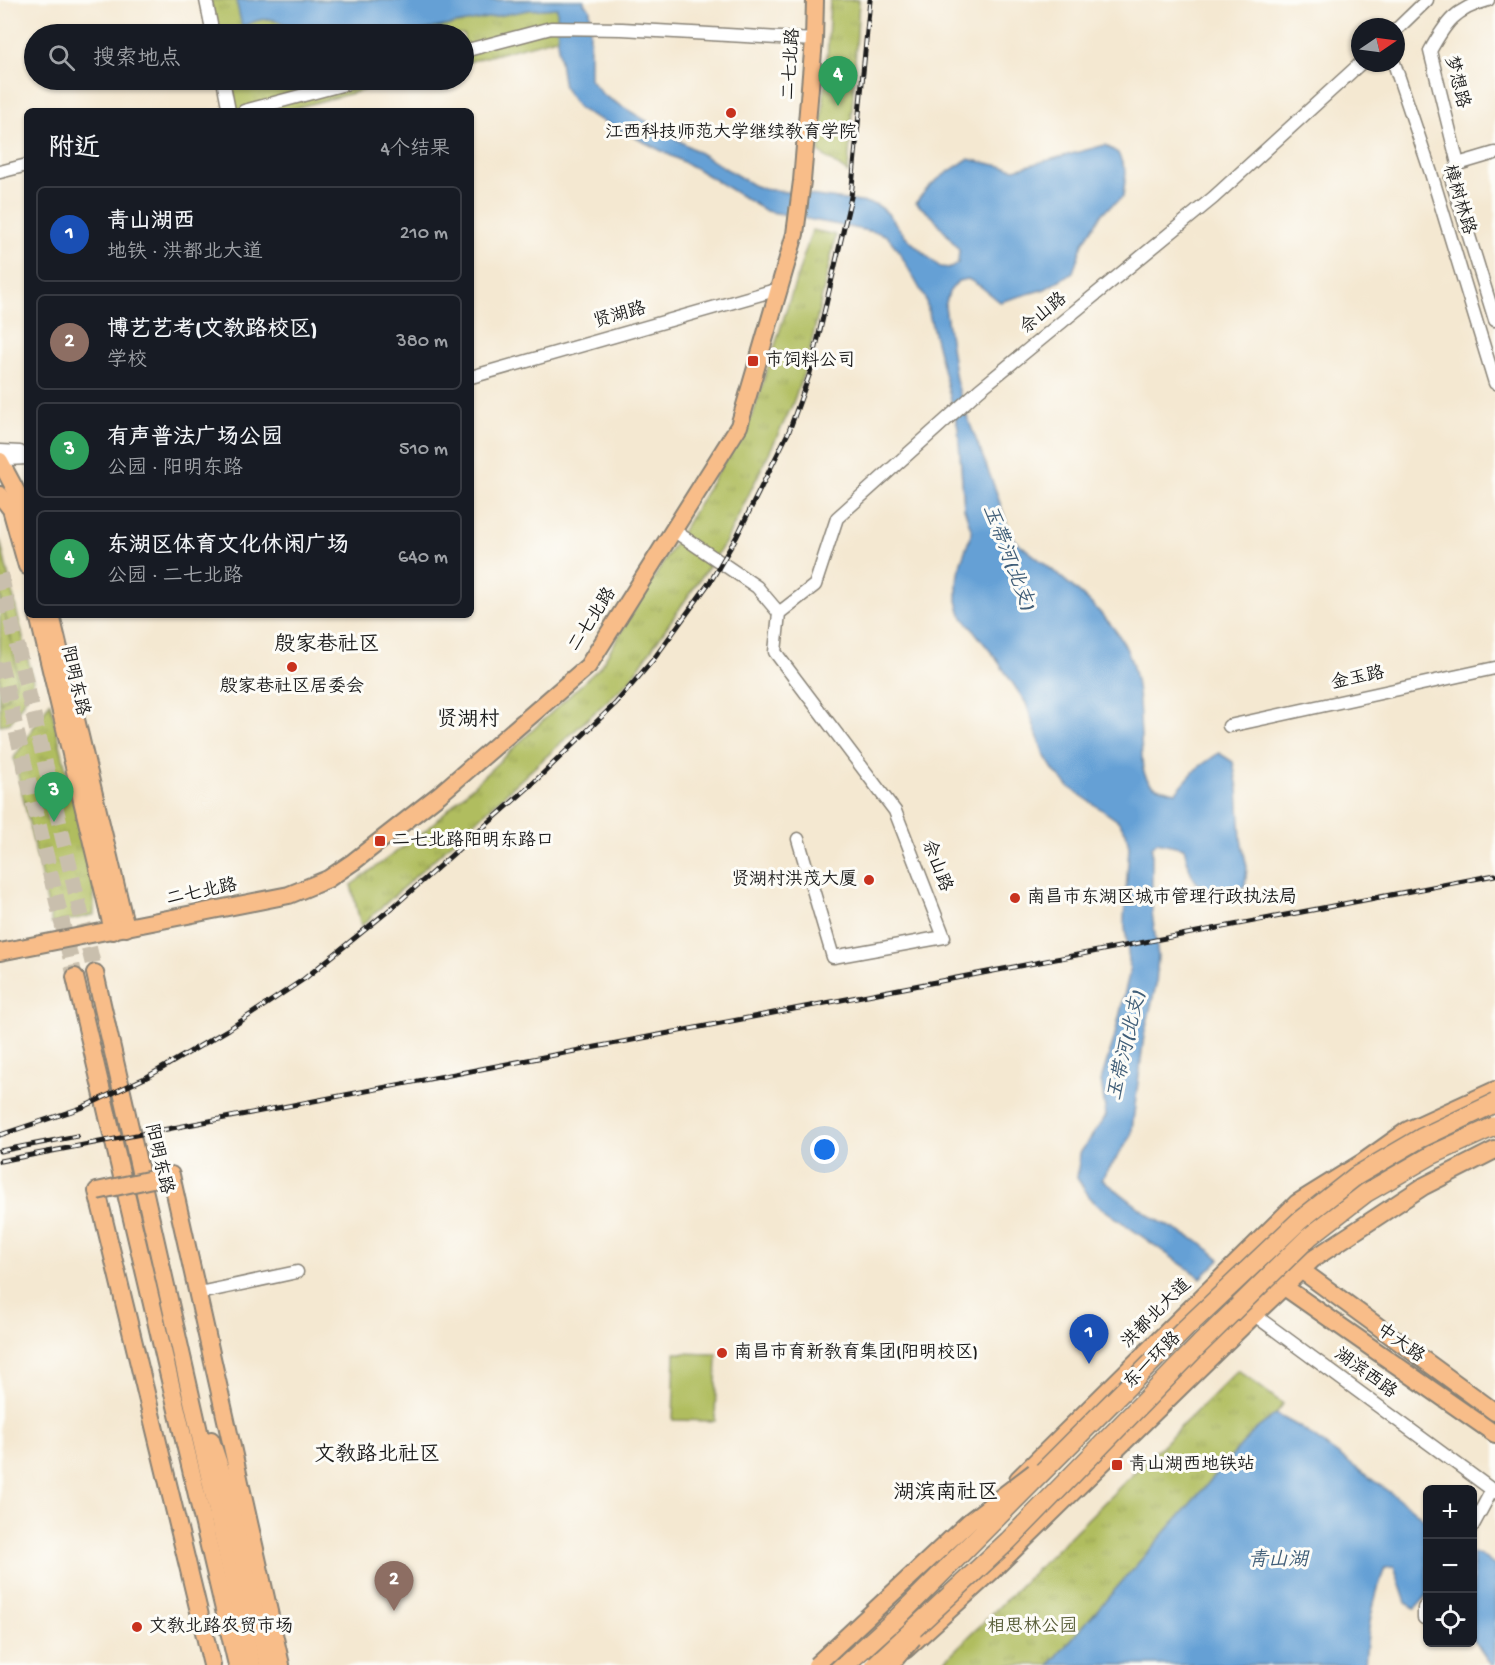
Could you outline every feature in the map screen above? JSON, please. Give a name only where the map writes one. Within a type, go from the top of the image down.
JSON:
[{"type":"highway","name":"东一环路","points":[[844,1665],[897,1618],[1186,1328],[1299,1221],[1356,1176],[1421,1138],[1495,1103]]},
{"type":"highway","name":"东一环路","points":[[875,1665],[1008,1541],[1191,1353],[1309,1237],[1366,1193],[1432,1155],[1495,1126]]},
{"type":"main road","name":"二七北路","points":[[0,952],[289,895],[328,879],[440,794],[588,666],[739,426],[795,234],[802,181],[814,40],[815,0]]},
{"type":"main road","points":[[0,460],[24,508]]},
{"type":"main road","points":[[0,495],[11,509],[24,555]]},
{"type":"main road","name":"阳明东路","points":[[39,618],[120,929]]},
{"type":"main road","name":"阳明东路","points":[[52,618],[120,929]]},
{"type":"main road","name":"阳明东路","points":[[94,973],[183,1354],[252,1665]]},
{"type":"main road","points":[[75,977],[237,1665]]},
{"type":"main road","name":"洪都北大道","points":[[830,1665],[1297,1203],[1363,1162],[1408,1130],[1495,1090]]},
{"type":"main road","points":[[889,1665],[991,1572],[1313,1259],[1424,1186],[1495,1150]]},
{"type":"main road","points":[[212,1665],[97,1191],[171,1175],[281,1665]]},
{"type":"main road","name":"中大路","points":[[1301,1270],[1495,1412]]},
{"type":"main road","name":"中大路","points":[[1283,1286],[1495,1434]]},
{"type":"main road","points":[[164,1349],[184,1477],[225,1665]]},
{"type":"main road","name":"阳明东路","points":[[183,1354],[224,1476],[268,1665]]},
{"type":"main road","points":[[816,1665],[970,1521],[1072,1443]]},
{"type":"main road","points":[[889,1665],[946,1600]]},
{"type":"street","points":[[206,0],[211,24]]},
{"type":"street","points":[[1405,21],[1427,0]]},
{"type":"street","name":"梦想路","points":[[1488,0],[1468,5],[1444,26],[1430,51],[1458,164],[1451,178],[1495,320]]},
{"type":"street","points":[[474,48],[551,28],[622,29],[814,40]]},
{"type":"street","name":"佘山路","points":[[798,839],[833,957],[944,937],[895,811],[775,652],[779,613],[815,585],[837,518],[979,390],[1213,198],[1351,72]]},
{"type":"street","name":"樟树林路","points":[[1397,72],[1431,173],[1495,383]]},
{"type":"street","points":[[225,90],[228,108]]},
{"type":"street","points":[[255,108],[323,90]]},
{"type":"street","points":[[1431,173],[1495,153]]},
{"type":"street","points":[[0,172],[24,166]]},
{"type":"street","points":[[1482,278],[1495,277]]},
{"type":"street","name":"贤湖路","points":[[474,376],[778,292]]},
{"type":"street","name":"贤湖路","points":[[474,381],[778,292]]},
{"type":"street","points":[[0,451],[24,452]]},
{"type":"street","points":[[8,476],[5,463],[8,459],[24,458]]},
{"type":"street","points":[[673,530],[757,587],[779,613]]},
{"type":"street","name":"金玉路","points":[[1229,726],[1495,668]]},
{"type":"street","points":[[199,1293],[297,1272]]},
{"type":"street","name":"湖滨西路","points":[[1215,1284],[1494,1491]]},
{"type":"street","points":[[1477,1519],[1494,1491]]},
{"type":"green space","points":[[210,0],[563,0],[564,36],[474,60],[474,24],[215,24]]},
{"type":"green space","points":[[830,0],[859,0],[848,173],[819,152]]},
{"type":"green space","points":[[229,90],[364,90],[295,108],[233,108]]},
{"type":"green space","points":[[812,230],[836,235],[806,367],[791,408],[725,543],[630,680],[361,926],[351,885],[426,830],[600,667],[753,414]]},
{"type":"green space","points":[[0,540],[34,685],[10,723],[0,725]]},
{"type":"green space","points":[[0,594],[13,650],[16,681],[14,688],[0,704]]},
{"type":"green space","points":[[50,702],[94,886],[94,915],[52,924],[14,758]]},
{"type":"green space","points":[[675,1353],[717,1354],[715,1421],[673,1420]]},
{"type":"green space","name":"相思林公园","points":[[1238,1370],[1283,1404],[1276,1414],[1254,1431],[1049,1665],[940,1665]]},
{"type":"water","name":"玉带河(北支)","points":[[236,0],[584,0],[590,9],[590,79],[603,95],[753,185],[764,189],[880,206],[910,241],[940,267],[951,268],[958,263],[959,250],[934,218],[916,203],[932,184],[946,173],[968,159],[1015,169],[1105,145],[1118,153],[1126,172],[1123,197],[1103,212],[1083,243],[1073,272],[1045,289],[1000,302],[968,279],[958,281],[949,292],[945,306],[956,380],[1009,531],[1016,541],[1078,591],[1107,620],[1127,650],[1136,678],[1145,776],[1151,784],[1176,792],[1196,769],[1219,753],[1233,762],[1238,788],[1241,839],[1247,867],[1245,886],[1226,896],[1215,893],[1195,881],[1184,848],[1157,842],[1152,847],[1152,913],[1158,956],[1156,985],[1144,1036],[1131,1137],[1102,1179],[1153,1218],[1201,1243],[1220,1259],[1201,1278],[1092,1201],[1077,1178],[1080,1153],[1106,1116],[1101,1080],[1114,1039],[1130,970],[1124,919],[1129,847],[1126,832],[1118,821],[1069,787],[1054,771],[1044,755],[1026,703],[995,657],[961,615],[957,601],[957,585],[961,562],[972,532],[964,508],[958,428],[925,298],[898,250],[887,236],[880,233],[766,211],[695,168],[579,109],[564,88],[558,49],[557,8],[529,10],[456,24],[284,24],[264,19],[241,24]]},
{"type":"water","name":"青山湖","points":[[1276,1414],[1298,1426],[1423,1518],[1423,1599],[1415,1608],[1406,1603],[1394,1567],[1385,1568],[1371,1615],[1365,1665],[1049,1665],[1254,1431]]},
{"type":"water","points":[[1477,1554],[1495,1566],[1495,1665],[1491,1665],[1477,1645]]},
{"type":"tunnel","points":[[0,574],[95,973]]},
{"type":"tunnel","points":[[0,662],[75,977]]},
{"type":"railway","points":[[0,1135],[81,1108],[147,1077],[229,1029],[304,979],[393,907],[529,787],[616,703],[653,660],[712,579],[737,536],[789,431],[810,373],[851,197],[870,0]]},
{"type":"railway","points":[[0,1161],[1495,875]]},
{"type":"railway","points":[[0,1151],[77,1136]]},
{"type":"place","name":"东湖区体育文化休闲广场","points":[[838,106]]},
{"type":"place","name":"江西科技师范大学继续教育学院","points":[[731,113]]},
{"type":"place","name":"市饲料公司","points":[[753,361]]},
{"type":"place","name":"殷家巷社区居委会","points":[[292,667]]},
{"type":"place","name":"有声普法广场公园","points":[[54,822]]},
{"type":"place","name":"二七北路阳明东路口","points":[[380,841]]},
{"type":"place","name":"贤湖村洪茂大厦","points":[[869,880]]},
{"type":"place","name":"南昌市东湖区城市管理行政执法局","points":[[1015,898]]},
{"type":"place","name":"南昌市育新教育集团(阳明校区)","points":[[722,1353]]},
{"type":"place","name":"青山湖西","points":[[1089,1364]]},
{"type":"place","name":"青山湖西地铁站","points":[[1117,1465]]},
{"type":"place","name":"博艺艺考(文教路校区)","points":[[394,1611]]},
{"type":"place","name":"文教北路农贸市场","points":[[137,1627]]},
{"type":"district","name":"殷家巷社区","points":[[327,646]]},
{"type":"district","name":"贤湖村","points":[[468,721]]},
{"type":"district","name":"文教路北社区","points":[[377,1456]]},
{"type":"district","name":"湖滨南社区","points":[[946,1494]]}]
